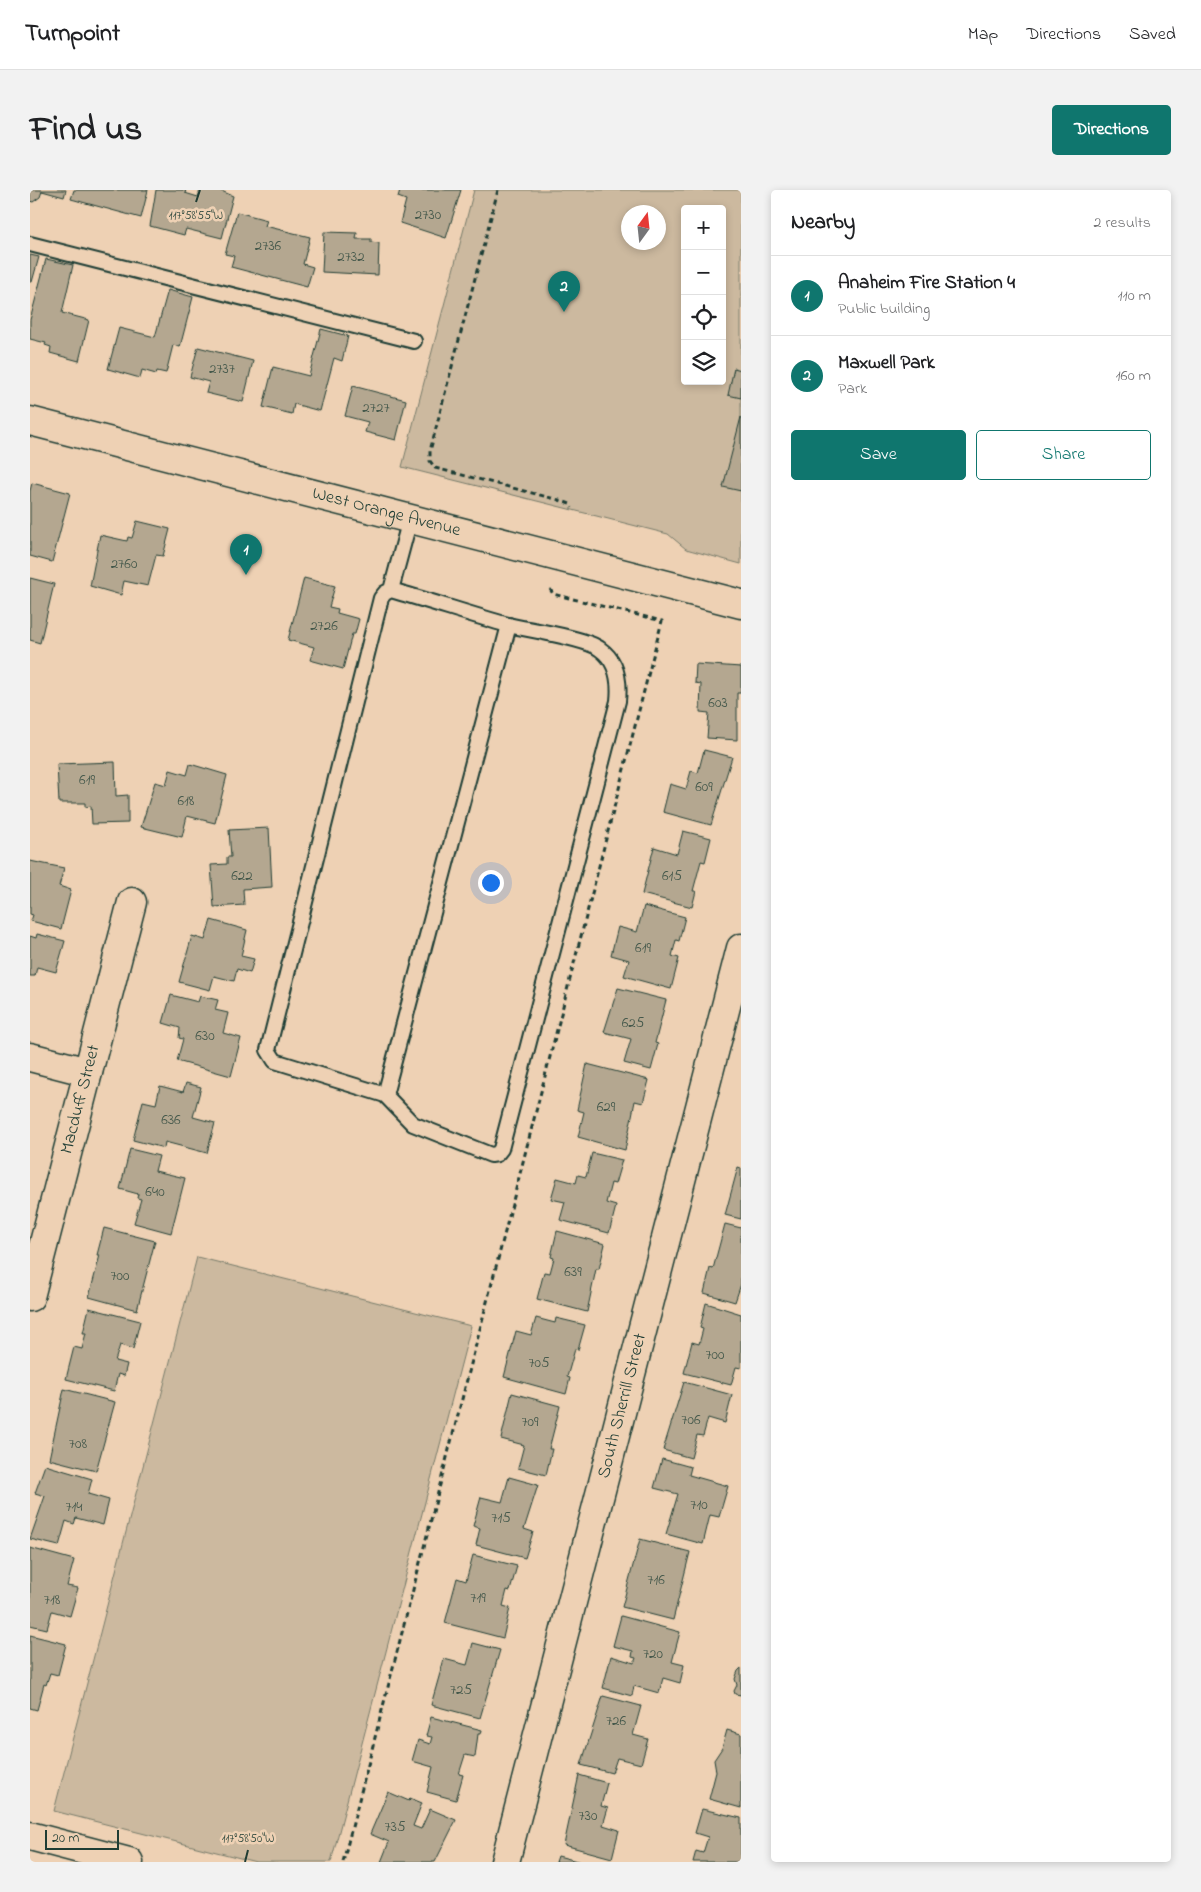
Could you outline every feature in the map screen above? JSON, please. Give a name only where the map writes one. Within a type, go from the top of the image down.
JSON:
[{"type":"street","name":"West Orange Avenue","points":[[30,422],[741,604]]},
{"type":"street","name":"Macduff Street","points":[[30,1297],[132,902]]},
{"type":"street","name":"South Sherrill Street","points":[[505,1862],[732,1022],[741,948]]},
{"type":"street","points":[[30,1057],[88,1072]]},
{"type":"street","points":[[30,1836],[129,1862]]},
{"type":"lane","points":[[30,244],[414,341]]},
{"type":"lane","points":[[391,590],[397,561],[410,519]]},
{"type":"lane","points":[[391,590],[509,625],[594,645],[608,657],[615,669],[619,687],[618,700],[501,1150],[497,1154],[484,1154],[422,1129],[412,1124],[385,1096],[275,1061],[268,1050],[381,598],[385,592],[391,590]]},
{"type":"lane","points":[[385,1096],[509,625]]},
{"type":"path","points":[[498,190],[430,451],[430,461],[435,468],[559,500],[570,504],[572,508]]},
{"type":"path","points":[[343,1862],[662,621],[553,594],[550,589]]},
{"type":"shaded area","points":[[474,190],[741,190],[741,564],[686,549],[668,534],[402,467]]},
{"type":"shaded area","points":[[197,1257],[471,1326],[331,1862],[256,1862],[54,1811]]},
{"type":"building","points":[[30,190],[66,190],[64,197],[42,191],[40,197],[33,202],[30,201]]},
{"type":"building","points":[[74,190],[148,190],[141,218],[71,199]]},
{"type":"building","points":[[156,190],[186,190],[185,193],[198,197],[200,190],[219,190],[233,196],[222,238],[186,229],[184,235],[150,226]]},
{"type":"building","points":[[400,190],[461,190],[446,238],[400,223],[406,200],[398,197]]},
{"type":"building","points":[[237,212],[267,220],[265,226],[310,237],[303,264],[313,267],[307,287],[231,267],[234,256],[225,254]]},
{"type":"building","points":[[324,232],[357,233],[356,239],[371,239],[371,242],[379,243],[378,275],[322,272]]},
{"type":"building","points":[[30,255],[39,257],[32,282],[30,282]]},
{"type":"building","points":[[46,259],[73,265],[62,313],[89,320],[79,361],[50,353],[51,347],[45,345],[46,343],[30,339],[30,320]]},
{"type":"building","points":[[168,290],[193,297],[180,347],[173,345],[166,373],[157,371],[156,374],[142,370],[140,378],[108,369],[119,328],[155,337]]},
{"type":"building","points":[[321,329],[348,336],[342,361],[334,358],[320,411],[294,404],[292,414],[263,407],[273,367],[309,376]]},
{"type":"building","points":[[198,347],[253,361],[243,402],[206,393],[209,382],[190,377]]},
{"type":"building","points":[[734,368],[741,370],[741,398],[728,395]]},
{"type":"building","points":[[353,386],[406,400],[396,440],[365,432],[368,422],[345,416]]},
{"type":"building","points":[[741,417],[741,491],[723,487]]},
{"type":"building","points":[[32,483],[70,493],[52,562],[30,556],[30,491]]},
{"type":"building","points":[[137,521],[170,529],[163,556],[156,555],[148,586],[124,581],[121,595],[90,586],[100,535],[127,541],[128,537],[132,538]]},
{"type":"building","points":[[30,578],[54,584],[40,643],[30,640]]},
{"type":"building","points":[[304,578],[335,586],[329,607],[338,609],[337,613],[359,619],[355,634],[352,634],[343,669],[310,660],[314,647],[288,640]]},
{"type":"building","points":[[696,664],[741,667],[741,693],[737,693],[737,740],[707,738],[709,713],[700,712],[701,684],[695,683]]},
{"type":"building","points":[[704,750],[732,757],[711,825],[663,812],[670,784],[686,789],[691,771],[698,773]]},
{"type":"building","points":[[115,762],[116,796],[128,795],[128,823],[92,824],[91,806],[85,807],[85,803],[59,803],[57,764]]},
{"type":"building","points":[[190,764],[227,775],[215,823],[187,816],[182,837],[141,827],[155,782],[166,785],[170,770],[187,775]]},
{"type":"building","points":[[269,828],[272,887],[243,889],[244,905],[214,907],[211,865],[227,864],[227,857],[231,857],[229,830]]},
{"type":"building","points":[[683,831],[711,838],[705,862],[701,861],[693,891],[696,891],[692,907],[642,894],[654,847],[677,854]]},
{"type":"building","points":[[30,861],[64,868],[59,886],[71,890],[61,929],[31,921],[33,915],[30,914]]},
{"type":"building","points":[[644,906],[685,917],[679,941],[676,940],[672,956],[679,958],[671,989],[624,976],[629,960],[611,955],[618,927],[637,932]]},
{"type":"building","points":[[211,920],[247,930],[241,956],[254,959],[250,973],[237,969],[234,981],[214,976],[210,990],[179,982],[192,936],[205,940]]},
{"type":"building","points":[[37,934],[65,941],[56,972],[37,967],[35,976],[30,976],[30,936],[36,938]]},
{"type":"building","points":[[618,988],[666,1000],[655,1043],[658,1044],[651,1070],[624,1063],[631,1039],[604,1032]]},
{"type":"building","points":[[171,995],[198,1002],[200,996],[218,1000],[215,1010],[228,1013],[223,1033],[241,1038],[231,1076],[177,1061],[183,1039],[179,1038],[180,1028],[163,1023]]},
{"type":"building","points":[[587,1064],[649,1080],[643,1103],[635,1101],[625,1150],[578,1137],[584,1112],[577,1110]]},
{"type":"building","points":[[186,1083],[201,1087],[193,1117],[215,1123],[207,1153],[165,1142],[164,1148],[133,1140],[143,1101],[156,1104],[160,1086],[183,1092]]},
{"type":"building","points":[[130,1149],[159,1156],[155,1171],[185,1178],[171,1233],[134,1223],[141,1199],[137,1198],[138,1194],[120,1189]]},
{"type":"building","points":[[592,1153],[622,1160],[615,1184],[611,1183],[606,1203],[616,1206],[609,1233],[560,1220],[565,1202],[551,1199],[557,1178],[576,1183],[578,1175],[586,1177]]},
{"type":"building","points":[[738,1167],[741,1168],[741,1219],[725,1215]]},
{"type":"building","points":[[725,1224],[741,1228],[741,1284],[735,1302],[704,1293],[710,1268],[713,1269]]},
{"type":"building","points":[[104,1228],[155,1241],[137,1310],[89,1297],[100,1255],[97,1255]]},
{"type":"building","points":[[557,1231],[605,1244],[599,1269],[596,1269],[587,1312],[537,1299],[544,1272],[550,1273],[554,1258],[551,1257]]},
{"type":"building","points":[[706,1303],[741,1314],[741,1368],[736,1367],[731,1385],[684,1373],[692,1342],[699,1344],[703,1329],[700,1328]]},
{"type":"building","points":[[89,1308],[140,1321],[133,1349],[120,1345],[115,1361],[127,1364],[124,1376],[118,1374],[114,1391],[66,1379],[74,1347],[82,1349],[86,1333],[83,1333]]},
{"type":"building","points":[[536,1318],[555,1323],[556,1318],[585,1325],[578,1350],[575,1349],[567,1377],[570,1378],[566,1394],[504,1377],[516,1331],[531,1335]]},
{"type":"building","points":[[684,1382],[732,1395],[725,1423],[708,1418],[703,1436],[697,1435],[691,1458],[663,1450]]},
{"type":"building","points":[[64,1389],[115,1402],[96,1471],[49,1459]]},
{"type":"building","points":[[512,1393],[560,1406],[549,1449],[552,1449],[546,1475],[518,1468],[524,1445],[501,1439]]},
{"type":"building","points":[[662,1459],[691,1467],[689,1475],[728,1486],[719,1517],[710,1515],[703,1544],[666,1534],[678,1494],[654,1488]]},
{"type":"building","points":[[45,1465],[92,1479],[88,1494],[109,1500],[103,1525],[76,1518],[74,1524],[66,1521],[59,1546],[30,1539],[45,1496],[35,1493]]},
{"type":"building","points":[[509,1477],[538,1485],[524,1529],[533,1532],[525,1558],[476,1545],[480,1528],[473,1526],[481,1497],[502,1502]]},
{"type":"building","points":[[640,1539],[690,1552],[673,1620],[622,1607]]},
{"type":"building","points":[[30,1548],[74,1560],[67,1586],[78,1588],[70,1616],[52,1611],[47,1629],[30,1625]]},
{"type":"building","points":[[473,1555],[517,1566],[510,1591],[507,1590],[503,1606],[510,1608],[503,1638],[445,1623],[457,1578],[466,1581]]},
{"type":"building","points":[[621,1616],[680,1632],[672,1662],[684,1665],[680,1683],[663,1678],[659,1693],[634,1686],[632,1696],[603,1688],[611,1656],[634,1663],[636,1658],[632,1657],[633,1651],[613,1646]]},
{"type":"building","points":[[30,1635],[66,1644],[58,1675],[50,1673],[46,1685],[44,1684],[37,1710],[30,1708]]},
{"type":"building","points":[[473,1643],[500,1650],[480,1718],[431,1705],[444,1659],[467,1665]]},
{"type":"building","points":[[741,1668],[741,1695],[735,1694],[734,1691],[737,1685],[735,1679]]},
{"type":"building","points":[[603,1696],[641,1706],[633,1735],[648,1739],[641,1764],[617,1758],[612,1773],[581,1765]]},
{"type":"building","points":[[431,1717],[482,1730],[481,1734],[478,1734],[475,1757],[465,1755],[459,1774],[463,1775],[456,1800],[427,1792],[433,1767],[412,1761],[418,1740],[430,1744],[432,1737],[426,1736]]},
{"type":"building","points":[[727,1730],[741,1734],[741,1808],[709,1799],[716,1772],[714,1760],[722,1748]]},
{"type":"building","points":[[579,1775],[607,1783],[601,1806],[608,1808],[603,1825],[619,1830],[612,1858],[564,1845]]},
{"type":"building","points":[[388,1792],[409,1801],[410,1798],[422,1803],[413,1826],[421,1829],[430,1809],[456,1820],[435,1862],[381,1862],[389,1842],[370,1834]]},
{"type":"building","points":[[702,1809],[741,1818],[741,1862],[693,1862],[696,1851],[703,1853],[708,1837],[695,1833]]},
{"type":"building","points":[[558,1856],[581,1862],[556,1862]]},
{"type":"place","name":"Maxwell Park","points":[[564,312]]},
{"type":"place","name":"Anaheim Fire Station 4","points":[[246,575]]}]
